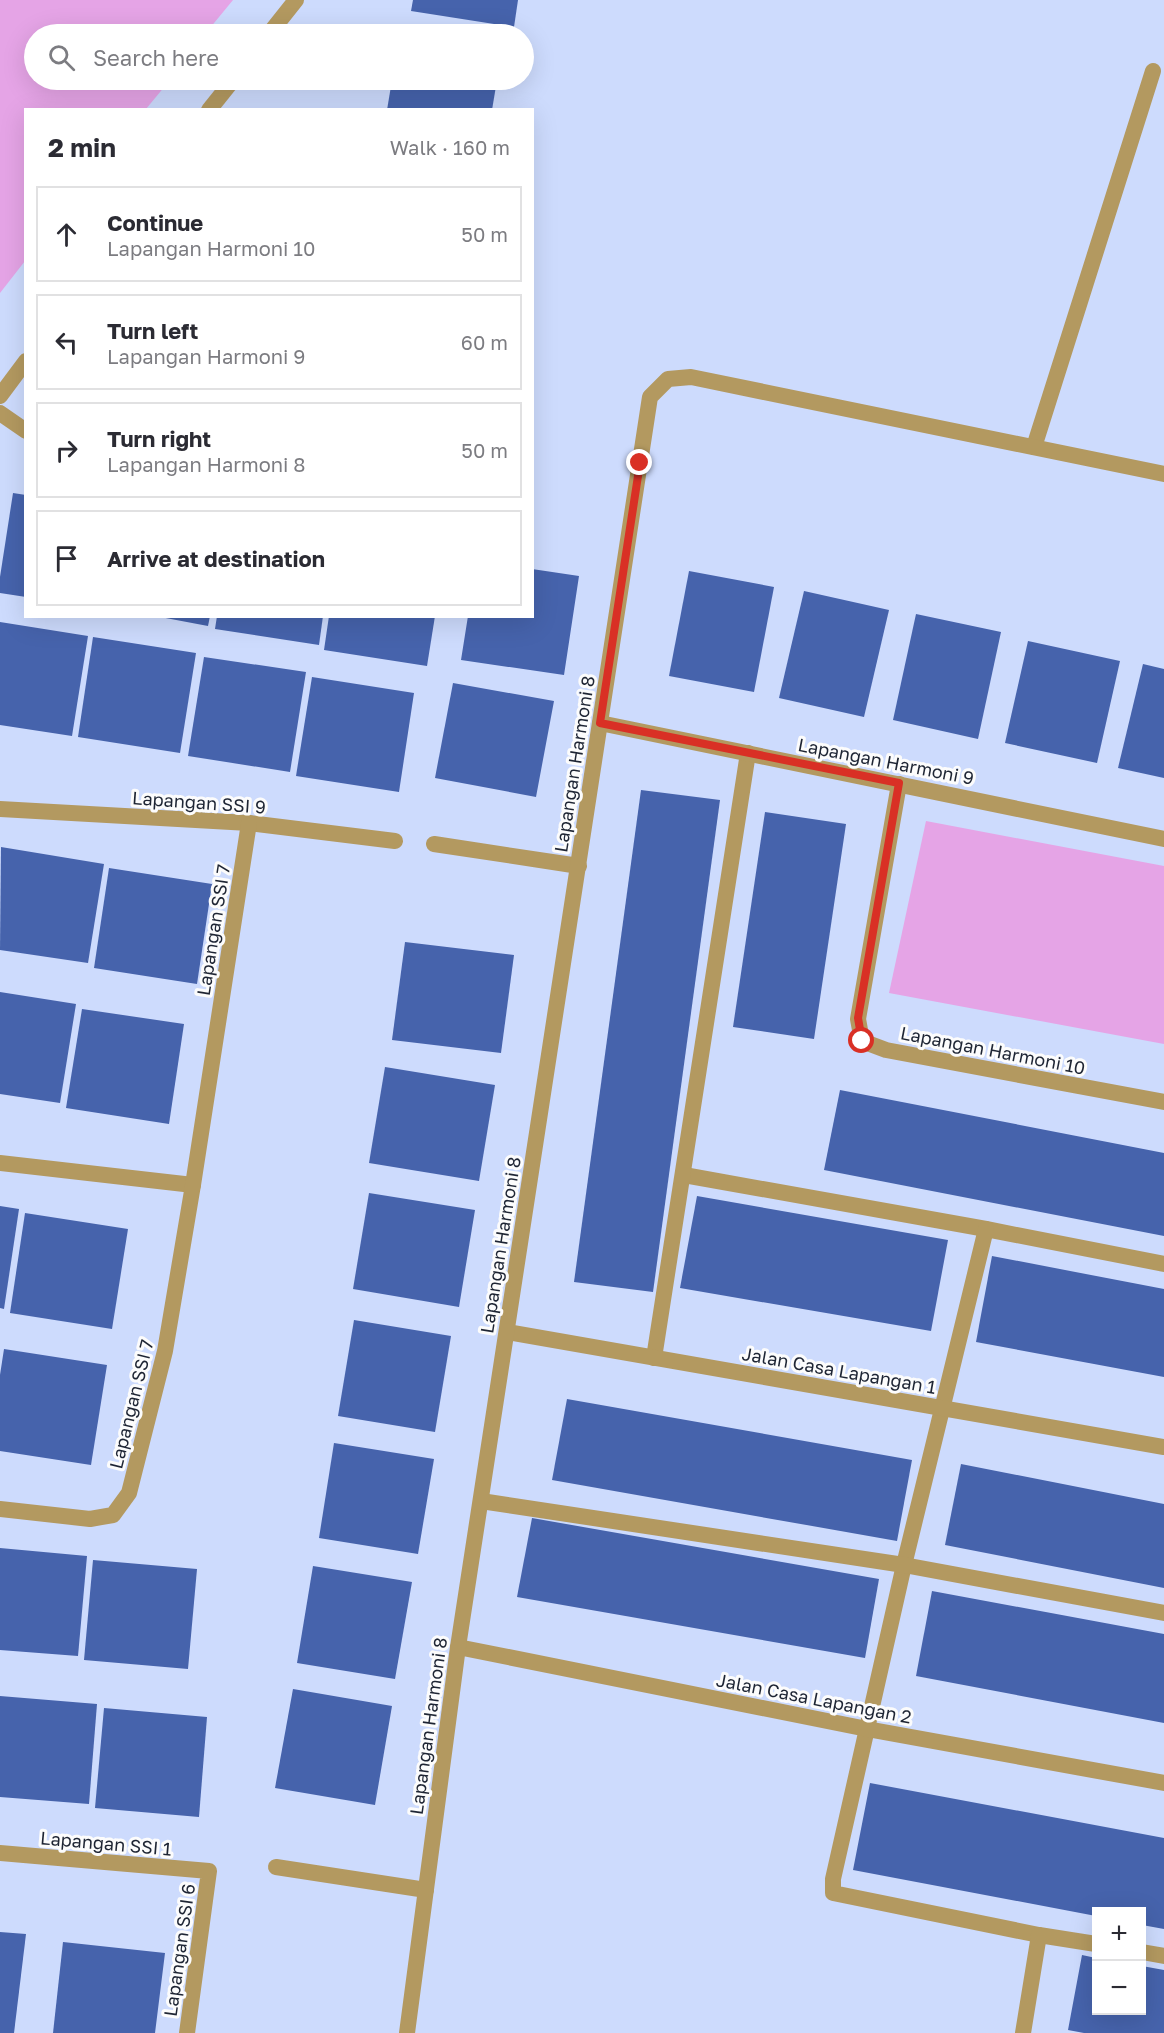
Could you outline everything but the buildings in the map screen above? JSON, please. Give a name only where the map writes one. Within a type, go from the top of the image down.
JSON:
[{"type":"street","points":[[277,24],[296,0]]},
{"type":"street","points":[[1034,447],[1153,71]]},
{"type":"street","points":[[217,107],[227,90]]},
{"type":"street","points":[[0,396],[24,364]]},
{"type":"street","name":"Lapangan Harmoni 8","points":[[407,2033],[458,1647],[650,397],[668,379],[691,377],[1164,474]]},
{"type":"street","points":[[0,412],[24,430]]},
{"type":"street","name":"Lapangan Harmoni 9","points":[[600,723],[1164,838]]},
{"type":"street","points":[[654,1358],[748,753]]},
{"type":"street","name":"Lapangan Harmoni 10","points":[[899,783],[858,1018],[862,1041],[886,1050],[1164,1102]]},
{"type":"street","name":"Lapangan SSI 9","points":[[0,809],[249,823],[395,840]]},
{"type":"street","name":"Lapangan SSI 7","points":[[0,1509],[90,1519],[113,1515],[129,1493],[165,1351],[249,823]]},
{"type":"street","points":[[434,844],[579,866]]},
{"type":"street","points":[[0,1163],[193,1185]]},
{"type":"street","points":[[684,1175],[986,1229],[1164,1264]]},
{"type":"street","points":[[986,1229],[904,1565],[833,1879],[833,1893],[1092,1943]]},
{"type":"street","name":"Jalan Casa Lapangan 1","points":[[507,1332],[1164,1447]]},
{"type":"street","points":[[481,1501],[904,1565],[1164,1613]]},
{"type":"street","name":"Jalan Casa Lapangan 2","points":[[458,1647],[867,1729],[1164,1783]]},
{"type":"street","name":"Lapangan SSI 1","points":[[0,1853],[209,1871]]},
{"type":"street","points":[[276,1867],[426,1890]]},
{"type":"street","name":"Lapangan SSI 6","points":[[187,2033],[209,1871]]},
{"type":"street","points":[[1023,2033],[1040,1935]]},
{"type":"street","points":[[1146,1953],[1164,1956]]},
{"type":"shaded area","points":[[0,0],[233,0],[213,24],[24,24],[24,90],[162,90],[147,108],[24,108],[24,262],[0,293]]},
{"type":"shaded area","points":[[926,821],[1164,866],[1164,1044],[889,993]]},
{"type":"route","points":[[640,463],[600,723],[899,783],[858,1018],[862,1041]]}]
